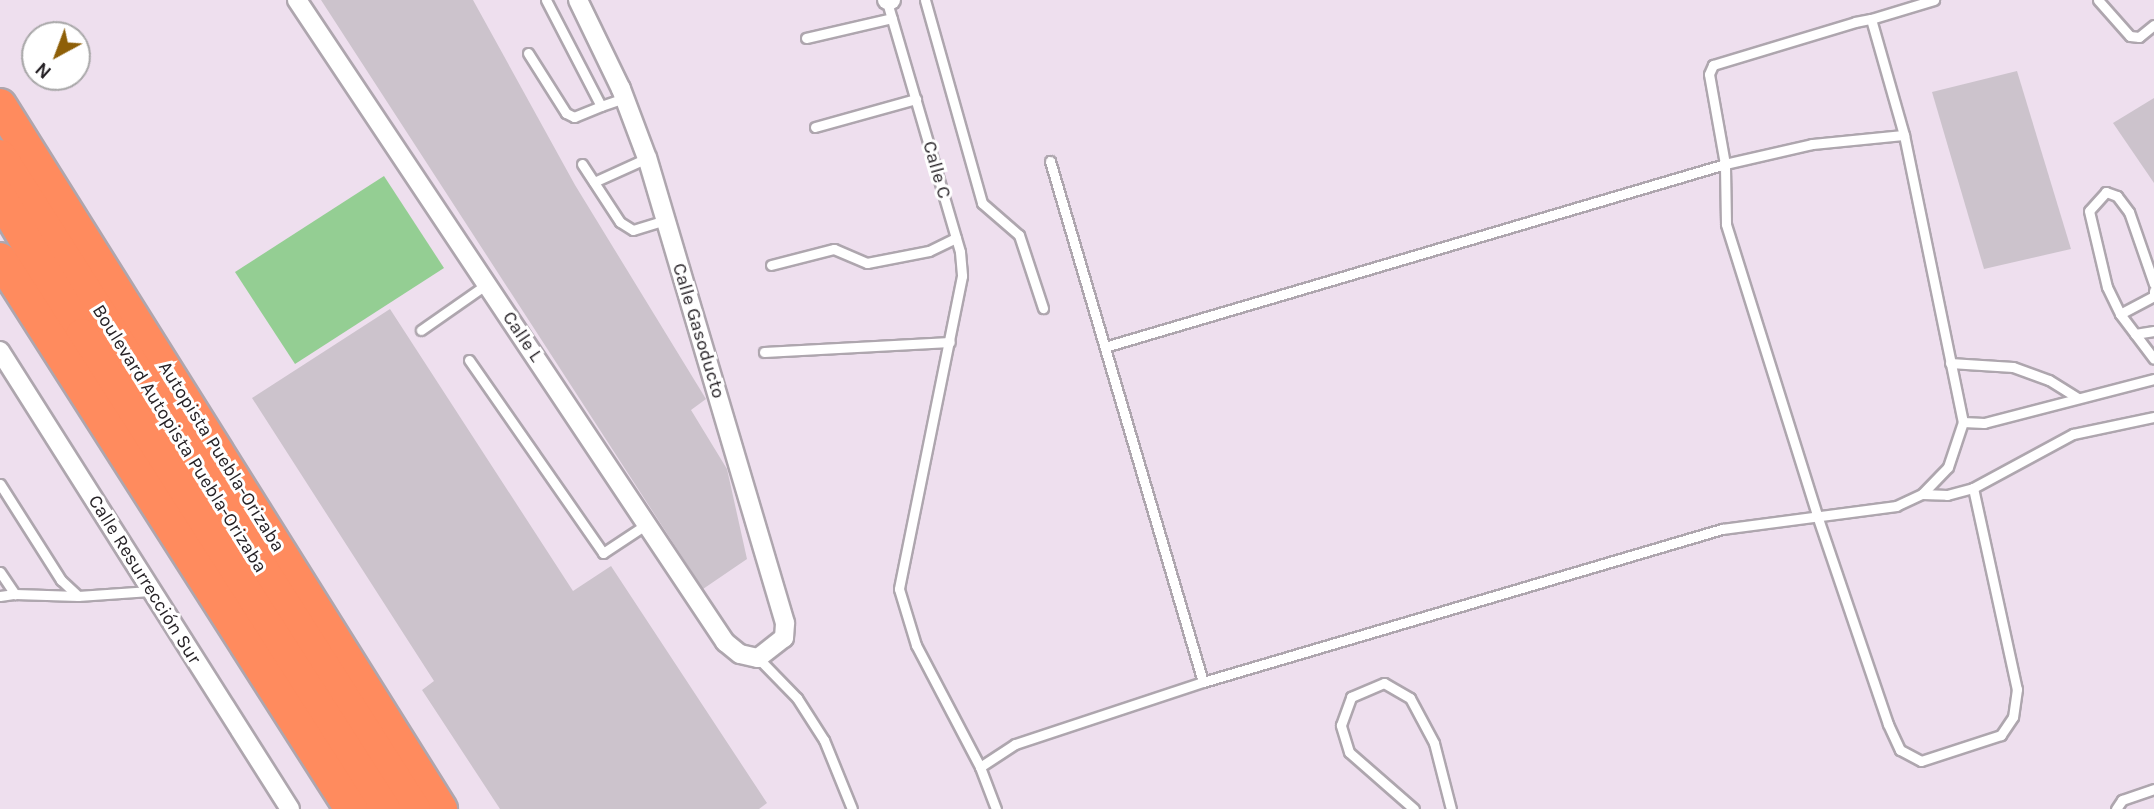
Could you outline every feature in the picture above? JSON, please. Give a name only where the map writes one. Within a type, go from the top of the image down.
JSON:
[{"type":"highway","name":"Autopista Puebla-Orizaba","points":[[0,105],[441,809]]},
{"type":"highway","name":"Boulevard Autopista Puebla-Orizaba","points":[[0,156],[346,728]]},
{"type":"highway","name":"Boulevard Autopista Puebla-Orizaba","points":[[0,197],[346,728]]},
{"type":"highway","points":[[0,260],[351,809]]},
{"type":"highway","points":[[346,728],[384,809]]},
{"type":"highway","points":[[346,728],[414,809]]},
{"type":"street","name":"Calle L","points":[[297,0],[725,642],[740,654],[758,658]]},
{"type":"street","name":"Calle Gasoducto","points":[[578,0],[624,98],[647,158],[785,623],[784,638],[758,658]]},
{"type":"street","name":"Calle Resurrección Sur","points":[[0,351],[290,809]]},
{"type":"lane","points":[[546,0],[601,106]]},
{"type":"lane","points":[[925,0],[982,203],[1019,235],[1043,308]]},
{"type":"lane","points":[[1934,0],[1713,65],[1709,74],[1725,163],[1726,224],[1818,519],[1888,724],[1900,750],[1921,761],[2001,735],[2013,717],[2017,689],[1973,488]]},
{"type":"lane","points":[[2098,0],[2130,36],[2139,37],[2154,24]]},
{"type":"lane","points":[[806,38],[889,5]]},
{"type":"lane","name":"Calle C","points":[[889,5],[956,238],[962,276],[899,589],[916,645],[980,767],[996,809]]},
{"type":"lane","points":[[980,767],[1015,744],[1203,682],[1722,529],[1818,519],[1896,506],[1922,494],[1948,467],[1963,422],[1904,135],[1871,19]]},
{"type":"lane","points":[[528,53],[566,113],[574,117],[624,98]]},
{"type":"lane","points":[[815,127],[916,99]]},
{"type":"lane","points":[[1108,346],[1725,163],[1812,144],[1904,135]]},
{"type":"lane","points":[[594,182],[647,158]]},
{"type":"lane","points":[[1051,161],[1108,346],[1203,682]]},
{"type":"lane","points":[[582,164],[620,222],[633,230],[665,220]]},
{"type":"lane","points":[[2154,284],[2129,212],[2117,196],[2106,192],[2089,211],[2107,287],[2120,314],[2154,359]]},
{"type":"lane","points":[[771,265],[834,249],[867,263],[929,251],[956,238]]},
{"type":"lane","points":[[421,330],[487,284]]},
{"type":"lane","points":[[2120,314],[2154,296],[2154,291]]},
{"type":"lane","points":[[2136,334],[2154,331]]},
{"type":"lane","points":[[764,352],[950,342]]},
{"type":"lane","points":[[469,360],[603,554],[647,524]]},
{"type":"lane","points":[[1950,363],[2013,367],[2049,380],[2078,398]]},
{"type":"lane","points":[[1963,422],[1984,423],[2154,379]]},
{"type":"lane","points":[[1922,494],[1947,495],[1973,488],[2073,434],[2154,416]]},
{"type":"lane","points":[[0,484],[61,580],[78,596]]},
{"type":"lane","points":[[0,572],[15,594]]},
{"type":"lane","points":[[0,596],[78,596],[150,591]]},
{"type":"lane","points":[[758,658],[797,698],[824,740],[852,809]]},
{"type":"lane","points":[[1414,809],[1349,752],[1341,725],[1351,697],[1384,683],[1410,698],[1434,743],[1451,809]]},
{"type":"lane","points":[[2116,809],[2122,800],[2154,789]]},
{"type":"shaded area","points":[[0,0],[2154,0],[2154,809],[0,809]]},
{"type":"green space","points":[[384,176],[444,268],[295,364],[235,272]]},
{"type":"building","points":[[321,0],[473,0],[575,185],[706,399],[691,410],[727,469],[747,559],[703,589]]},
{"type":"building","points":[[2017,71],[2071,249],[1984,269],[1932,92]]},
{"type":"building","points":[[2154,98],[2154,183],[2113,123]]},
{"type":"building","points":[[390,309],[573,591],[611,566],[767,803],[759,809],[500,809],[422,690],[434,681],[252,398]]}]
